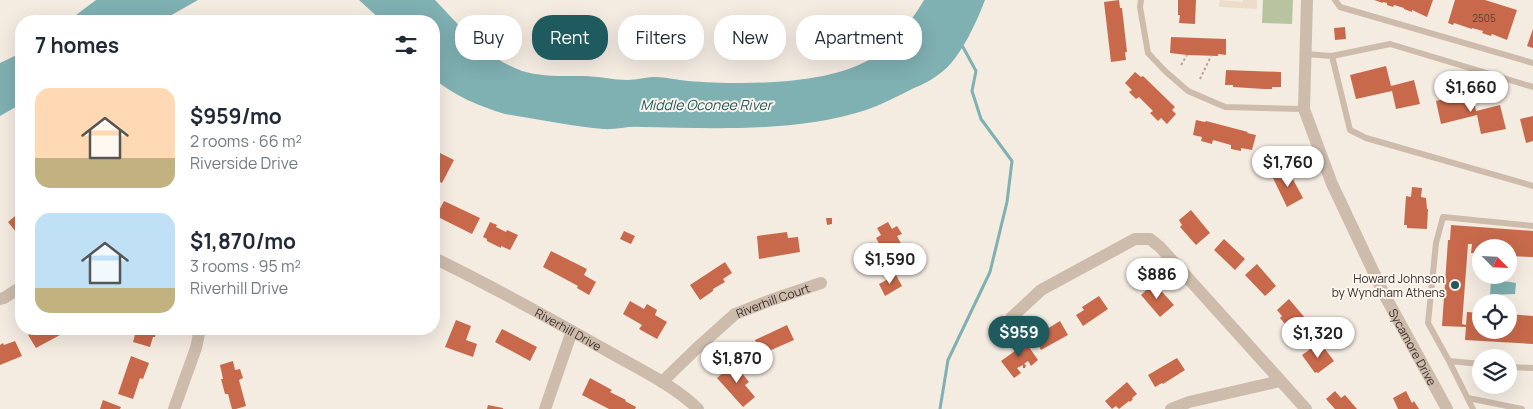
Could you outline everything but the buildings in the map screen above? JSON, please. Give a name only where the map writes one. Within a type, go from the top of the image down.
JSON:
[{"type":"street","name":"Sycamore Drive","points":[[1306,0],[1304,109],[1332,184],[1384,294],[1447,409]]},
{"type":"street","points":[[1011,318],[1041,290],[1135,239],[1150,239],[1160,247],[1306,409]]},
{"type":"street","name":"Riverhill Drive","points":[[440,261],[485,282],[662,382],[698,409]]},
{"type":"street","name":"Riverhill Court","points":[[662,382],[735,314],[821,283]]},
{"type":"street","points":[[0,299],[15,290]]},
{"type":"street","points":[[545,409],[572,331]]},
{"type":"street","points":[[178,407],[199,335]]},
{"type":"street","points":[[1171,409],[1189,402],[1280,381]]},
{"type":"lane","points":[[1141,0],[1140,7],[1148,53],[1188,91],[1225,107],[1304,109]]},
{"type":"lane","points":[[1335,0],[1340,7],[1533,63]]},
{"type":"lane","points":[[1305,54],[1332,56],[1390,44],[1533,87]]},
{"type":"lane","points":[[1332,56],[1350,130],[1366,138],[1533,186]]},
{"type":"lane","points":[[1473,409],[1428,323],[1436,243],[1443,217],[1533,226]]},
{"type":"lane","points":[[1449,361],[1472,363]]},
{"type":"lane","points":[[1517,367],[1533,368]]},
{"type":"lane","points":[[1468,398],[1522,409]]},
{"type":"path","points":[[1181,65],[1187,55]]},
{"type":"path","points":[[1200,79],[1211,56]]},
{"type":"green space","points":[[1263,0],[1293,0],[1292,24],[1262,23]]},
{"type":"shaded area","points":[[1220,0],[1243,2],[1243,0],[1257,0],[1257,9],[1219,7]]},
{"type":"water","points":[[96,0],[198,0],[172,15],[76,15]]},
{"type":"water","name":"Middle Oconee River","points":[[359,0],[435,0],[455,21],[455,60],[500,60],[522,71],[545,75],[589,76],[622,80],[663,77],[688,81],[758,83],[833,74],[855,67],[868,60],[922,60],[922,15],[914,15],[924,0],[985,0],[973,28],[956,57],[943,71],[925,83],[866,110],[811,123],[754,128],[635,127],[608,129],[505,114],[477,104],[440,84],[440,15],[375,15]]},
{"type":"water","points":[[15,56],[15,107],[0,116],[0,63]]},
{"type":"water","points":[[1491,284],[1516,284],[1515,294],[1490,294]]},
{"type":"waterway","points":[[940,409],[948,360],[990,272],[1007,202],[1012,161],[981,119],[972,91],[976,71],[961,46]]},
{"type":"place","name":"Howard Johnson by Wyndham Athens","points":[[1455,285]]}]
